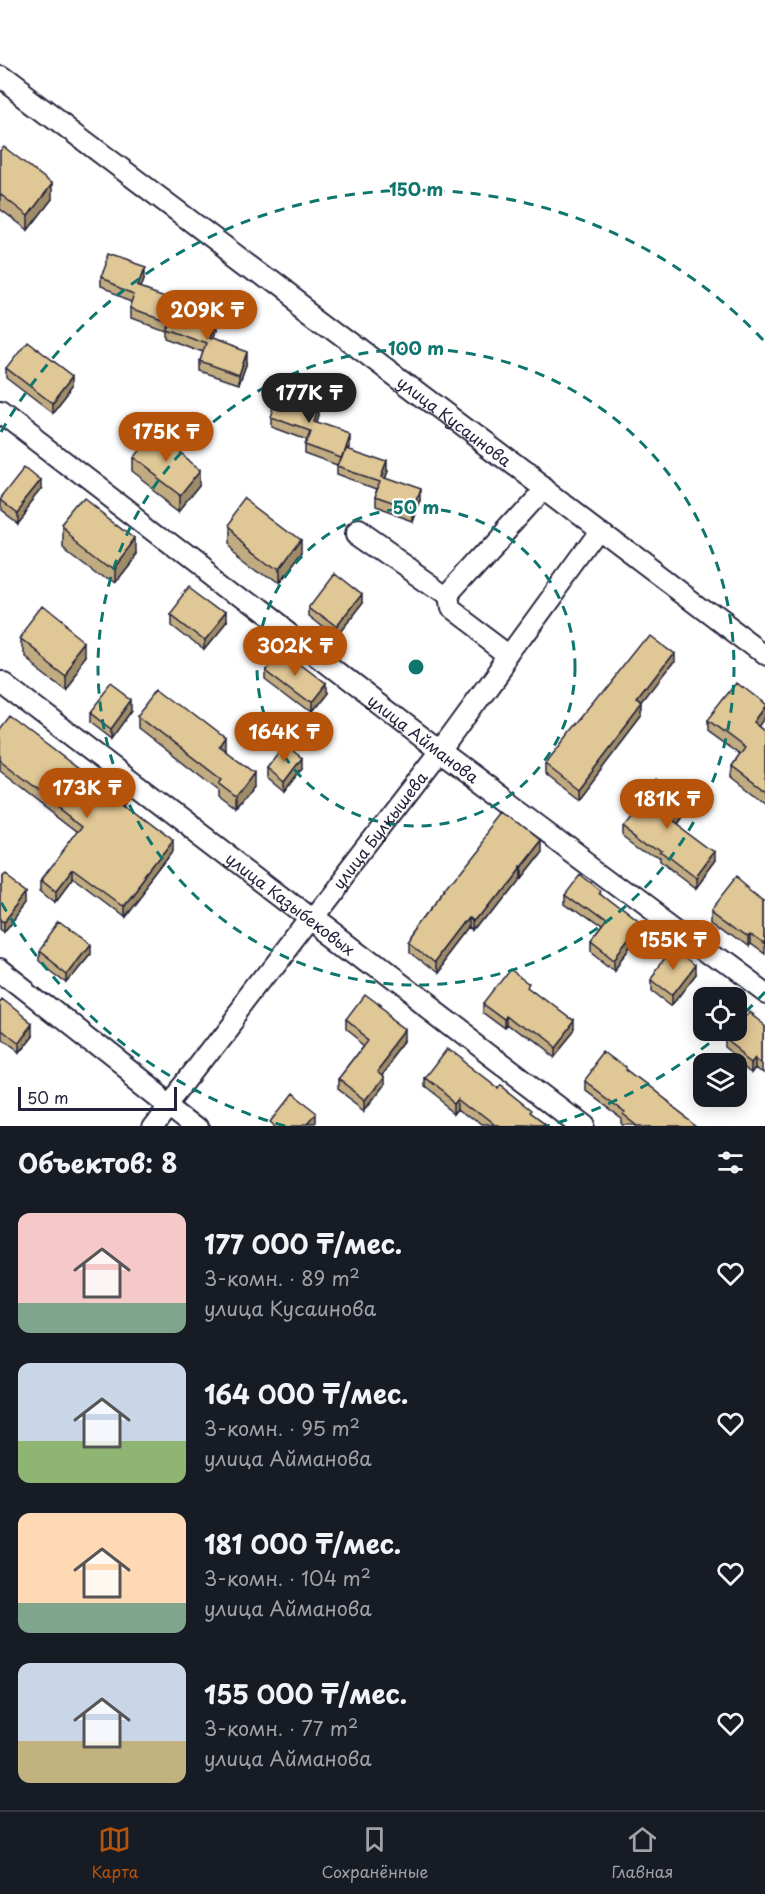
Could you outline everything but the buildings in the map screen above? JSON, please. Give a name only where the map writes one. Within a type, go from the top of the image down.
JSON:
[{"type":"street","name":"улица Кусаинова","points":[[0,77],[765,655]]},
{"type":"street","name":"улица Айманова","points":[[0,413],[440,751],[765,994]]},
{"type":"street","points":[[447,596],[545,488]]},
{"type":"street","name":"улица Булкышева","points":[[151,1126],[440,751],[601,530]]},
{"type":"street","points":[[357,533],[447,596],[449,609],[510,655]]},
{"type":"street","name":"улица Казыбековых","points":[[0,681],[312,917],[582,1126]]},
{"type":"street","points":[[0,969],[200,1126]]}]
